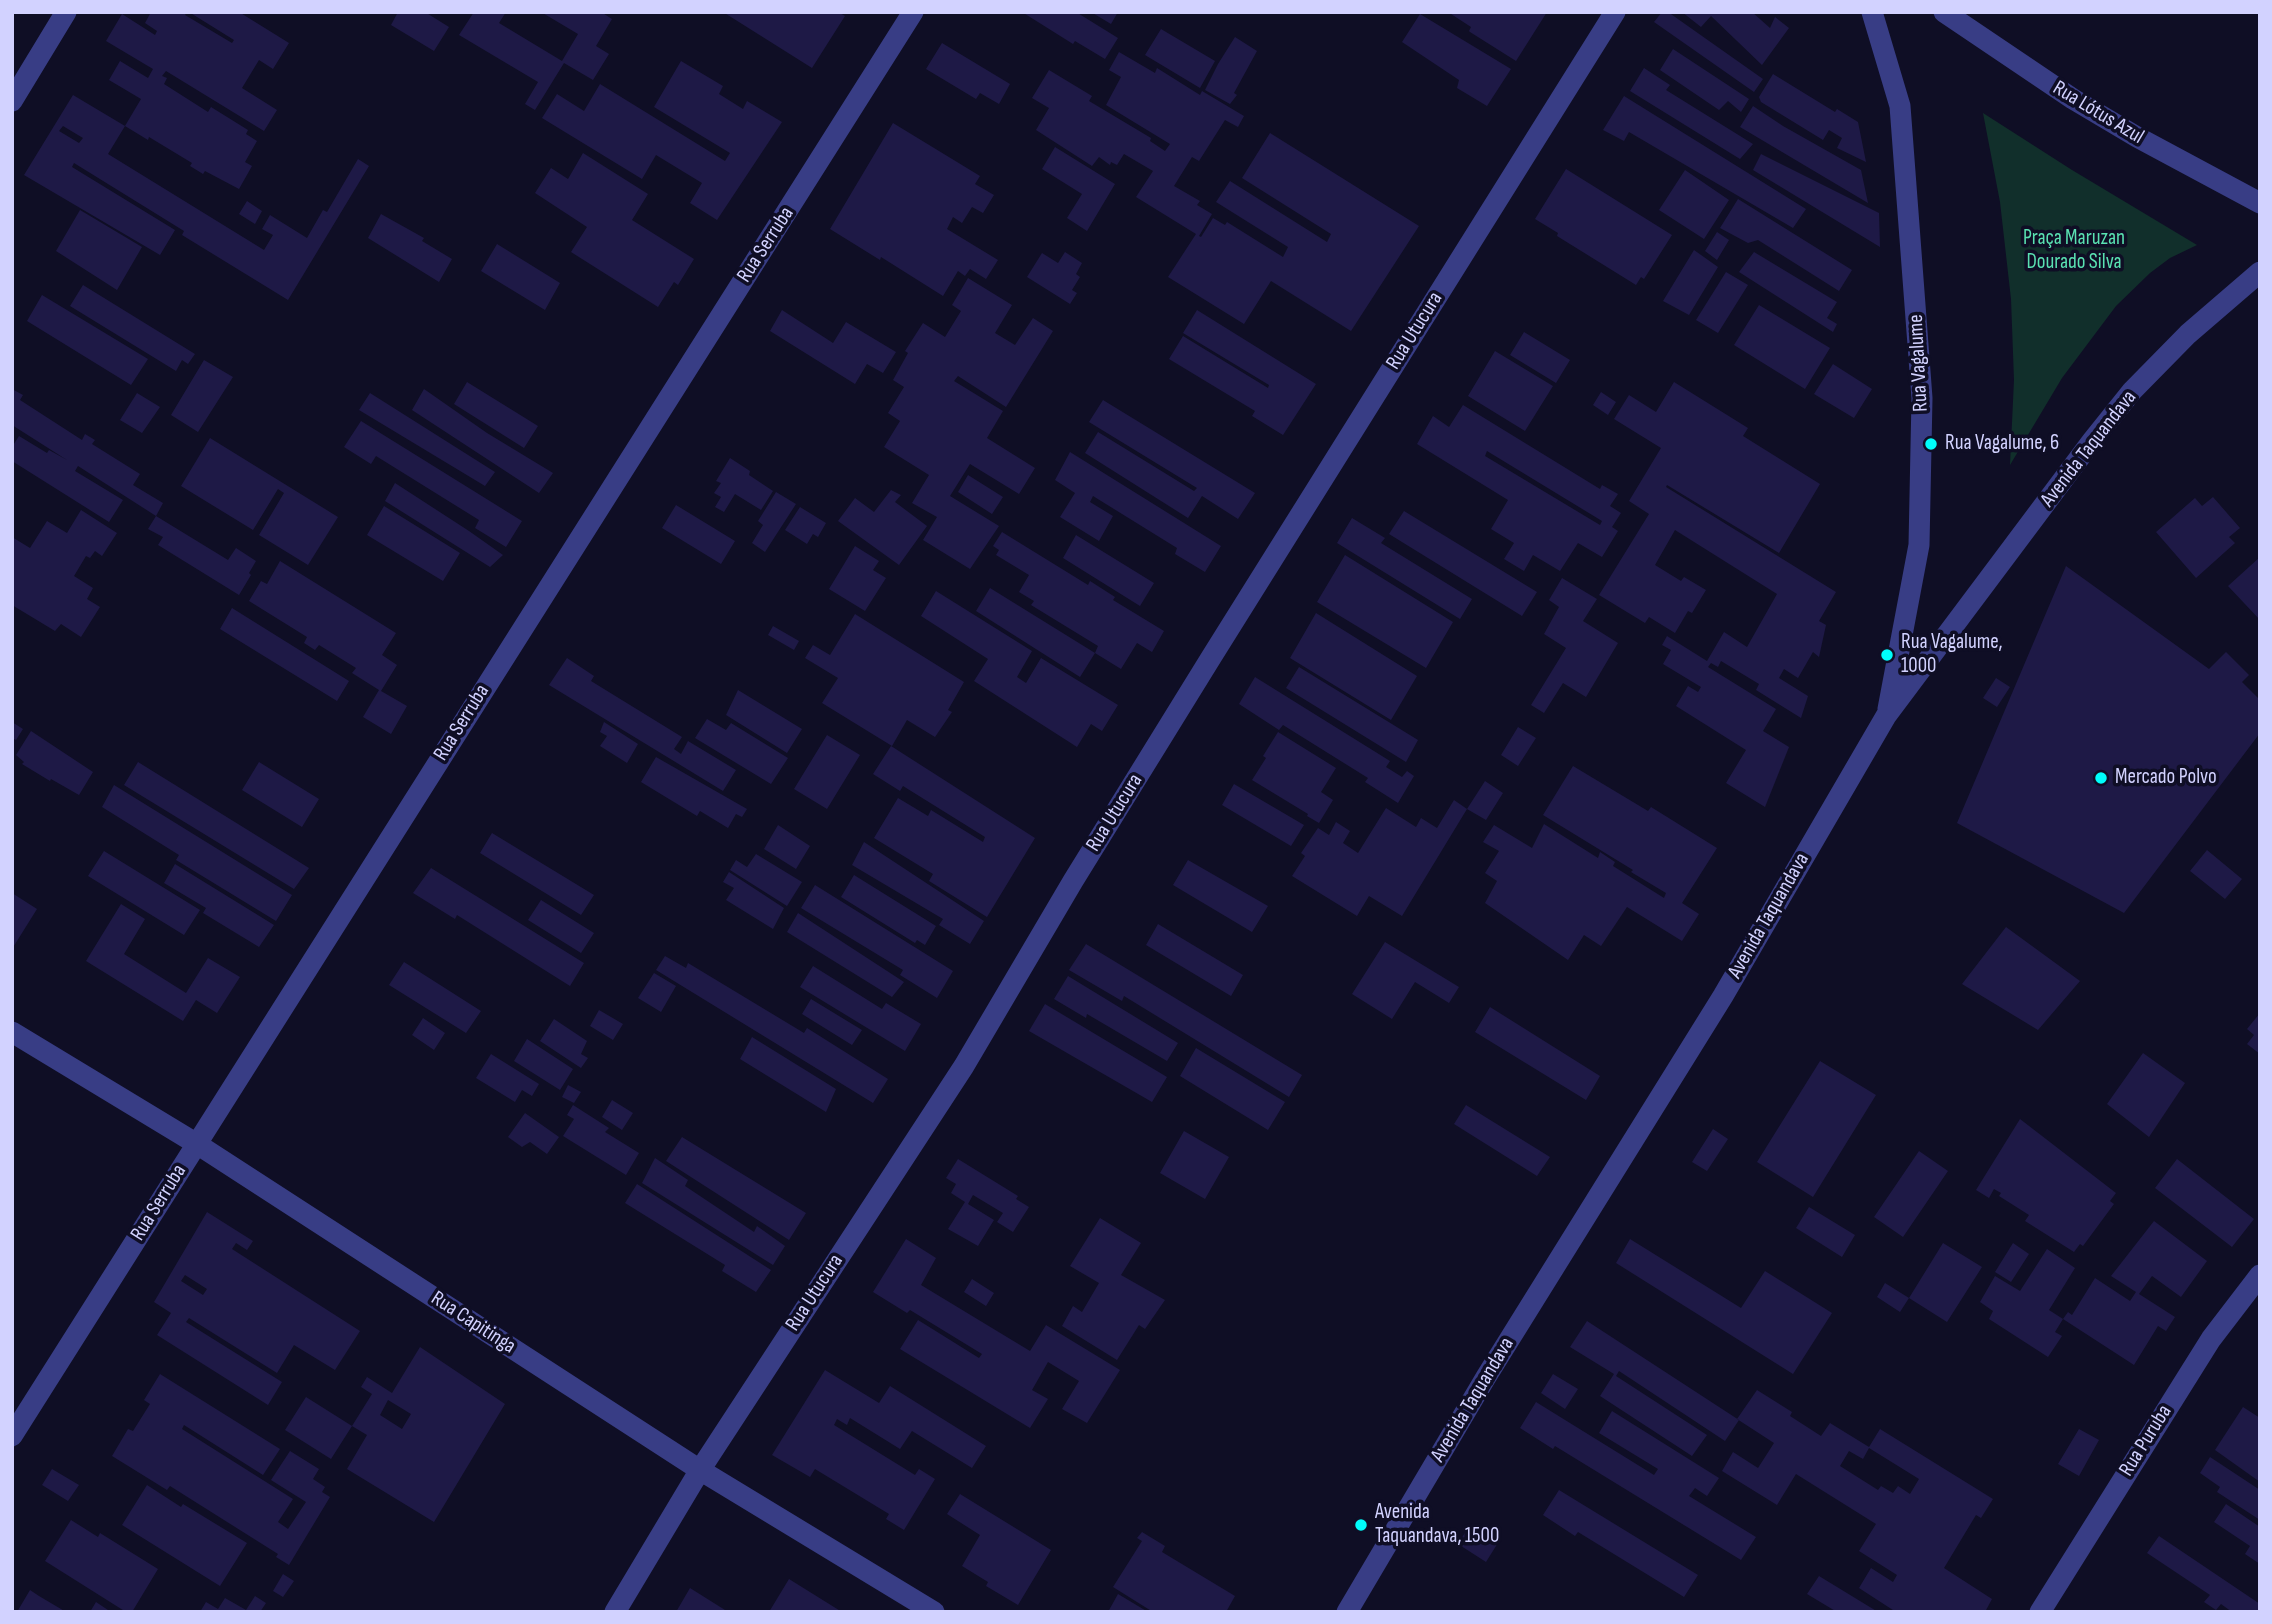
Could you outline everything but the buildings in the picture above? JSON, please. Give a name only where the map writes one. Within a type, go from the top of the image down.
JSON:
[{"type":"street","points":[[12,101],[66,12]]},
{"type":"street","name":"Rua Serruba","points":[[12,1436],[913,12]]},
{"type":"street","name":"Rua Utucura","points":[[615,1612],[700,1470],[964,1066],[1153,751],[1615,12]]},
{"type":"street","name":"Rua Vagalume","points":[[1871,12],[1900,106],[1923,398],[1919,545],[1886,716]]},
{"type":"street","name":"Rua Lótus Azul","points":[[1944,12],[2073,99],[2137,137],[2260,203]]},
{"type":"street","name":"Avenida Taquandava","points":[[1347,1612],[1486,1377],[1723,996],[1886,716],[2132,391],[2188,334],[2260,272]]},
{"type":"street","name":"Rua Capitinga","points":[[12,1032],[197,1144],[700,1470],[934,1612]]},
{"type":"street","name":"Rua Puruba","points":[[2040,1612],[2211,1339],[2260,1275]]},
{"type":"green space","name":"Praça Maruzan Dourado Silva","points":[[1983,113],[2197,245],[2170,258],[2150,273],[2116,306],[2062,378],[2010,465],[2014,380],[2011,299],[2000,202]]},
{"type":"place","name":"Rua Vagalume, 6","points":[[1931,444]]},
{"type":"place","name":"Rua Vagalume, 1000","points":[[1887,655]]},
{"type":"place","name":"Mercado Polvo","points":[[2101,778]]},
{"type":"place","name":"Avenida Taquandava, 1500","points":[[1361,1525]]}]
